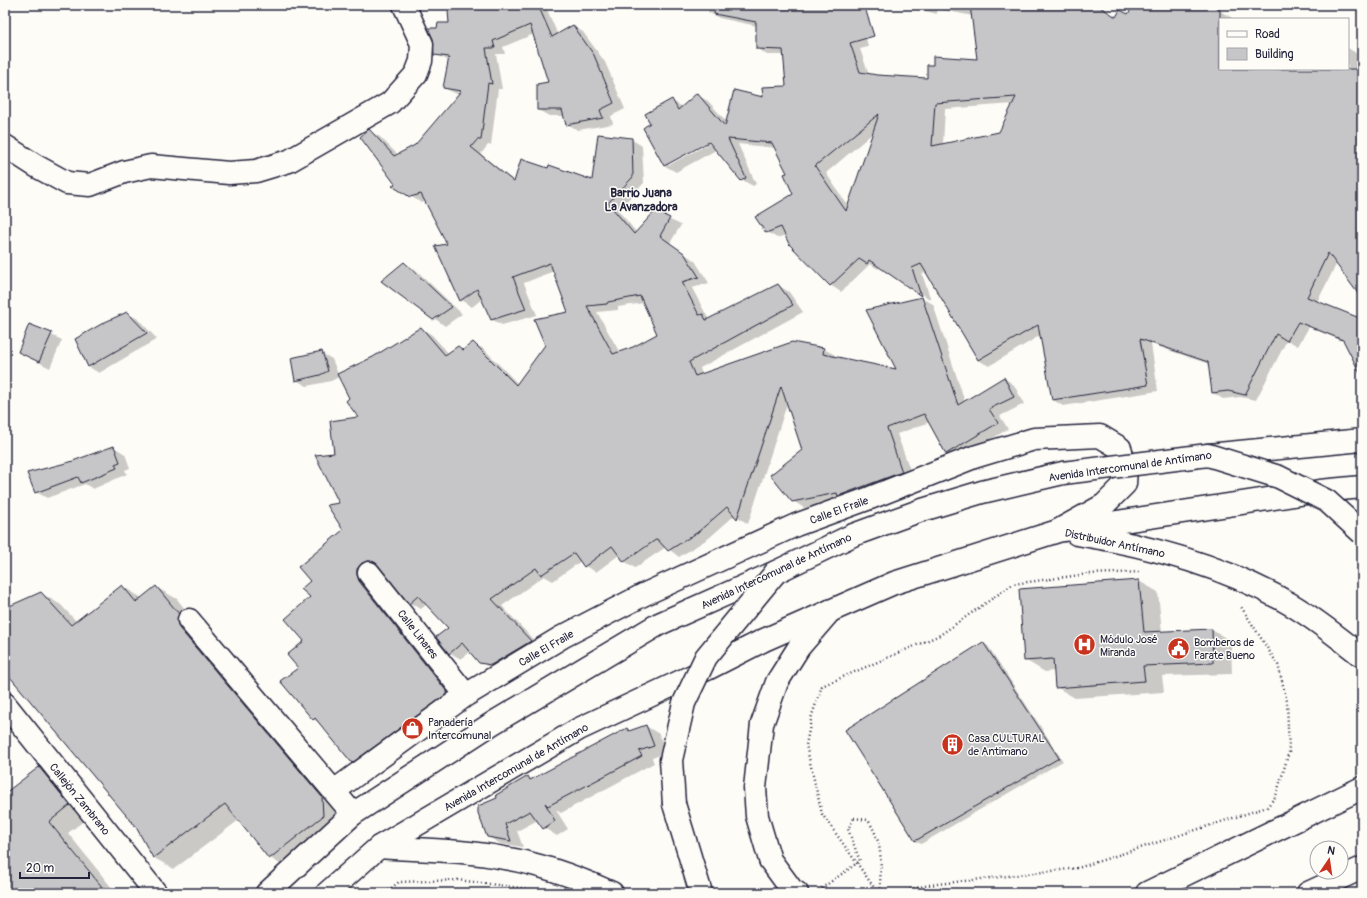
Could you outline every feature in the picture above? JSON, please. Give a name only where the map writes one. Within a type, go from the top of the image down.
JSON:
[{"type":"main road","points":[[5,146],[36,166],[67,183],[90,185],[124,172],[152,166],[229,173],[256,171],[289,161],[390,103],[416,74],[421,61],[422,44],[404,5]]},
{"type":"main road","name":"Calle El Fraile","points":[[334,792],[466,695],[562,637],[643,595],[796,525],[974,457],[1034,439],[1100,436],[1120,448],[1126,468],[1125,484],[1104,505],[1058,531]]},
{"type":"main road","name":"Avenida Intercomunal de Antímano","points":[[267,893],[353,814],[493,723],[659,624],[776,572],[853,535],[919,510],[982,492],[1063,473],[1208,455],[1362,440]]},
{"type":"main road","points":[[1208,455],[1280,477],[1327,501],[1362,533]]},
{"type":"main road","name":"Avenida Intercomunal de Antímano","points":[[327,893],[379,847],[579,729],[707,669],[764,640],[894,583],[1058,531],[1313,492],[1362,487]]},
{"type":"main road","name":"Distribuidor Antímano","points":[[1058,531],[1141,546],[1192,561],[1244,581],[1290,604],[1331,631],[1362,656]]},
{"type":"main road","points":[[701,893],[674,804],[671,760],[684,703],[706,657],[776,572]]},
{"type":"main road","name":"Calle Linares","points":[[369,573],[466,695]]},
{"type":"main road","points":[[797,893],[792,890],[770,860],[757,816],[755,788],[762,724],[777,682],[799,647],[830,612]]},
{"type":"main road","points":[[189,620],[353,814]]},
{"type":"main road","name":"Callejón Zambrano","points":[[5,704],[156,893]]},
{"type":"main road","points":[[1147,893],[1362,788]]},
{"type":"main road","points":[[379,847],[504,858],[581,879],[612,893]]},
{"type":"main road","points":[[1308,893],[1362,868]]},
{"type":"path","points":[[879,893],[822,814],[806,746],[812,715],[822,686],[940,635],[1013,584],[1088,574],[1146,572]]},
{"type":"path","points":[[894,893],[929,885],[1078,868],[1267,807],[1276,796],[1289,752],[1287,701],[1278,665],[1238,602]]},
{"type":"path","points":[[815,893],[860,861],[848,829],[854,818],[868,820],[877,834],[880,845],[879,893]]},
{"type":"path","points":[[385,893],[399,882],[458,880],[539,890]]},
{"type":"building","points":[[454,5],[538,5],[552,37],[573,25],[594,55],[614,103],[600,110],[603,118],[566,125],[562,110],[537,110],[537,84],[548,82],[530,25],[493,41],[495,48],[486,48],[492,84],[488,83],[481,140],[477,140],[471,147],[514,182],[521,159],[548,168],[549,165],[592,180],[598,134],[632,138],[633,177],[608,203],[634,234],[655,211],[670,218],[660,236],[684,253],[699,277],[682,282],[699,315],[703,314],[706,320],[778,284],[793,305],[689,362],[695,376],[792,342],[824,348],[823,354],[896,369],[866,310],[922,297],[958,405],[1004,377],[1014,397],[989,409],[998,423],[946,454],[924,414],[887,428],[902,472],[838,496],[837,493],[792,502],[770,475],[802,450],[781,386],[737,519],[727,507],[698,532],[668,551],[657,539],[624,562],[612,546],[584,567],[574,553],[541,575],[536,568],[492,599],[531,641],[491,665],[479,663],[462,643],[449,654],[436,637],[448,628],[418,596],[409,604],[378,565],[374,562],[368,561],[362,563],[357,569],[359,581],[448,693],[352,763],[315,718],[313,720],[280,681],[298,668],[287,655],[304,641],[285,619],[310,597],[301,589],[310,581],[298,567],[343,530],[327,505],[339,503],[315,455],[334,453],[330,421],[358,417],[346,401],[349,398],[337,374],[373,357],[421,327],[445,355],[458,346],[463,350],[473,342],[516,385],[545,345],[534,319],[568,312],[550,263],[513,277],[526,309],[491,320],[477,289],[460,301],[435,246],[447,244],[421,194],[410,197],[392,186],[395,184],[360,137],[369,129],[394,156],[415,145],[461,91],[443,88],[449,57],[434,55],[433,39],[428,28],[437,28],[438,23],[449,23],[448,11],[455,9]],"holes":[[[640,296],[657,334],[633,347],[613,354],[587,306],[607,304],[608,302]]]},
{"type":"building","points":[[715,5],[864,5],[874,36],[850,43],[860,72],[877,75],[927,78],[927,65],[933,65],[933,56],[977,59],[970,5],[1097,5],[1116,17],[1120,10],[1128,14],[1134,5],[1212,5],[1220,10],[1219,70],[1362,69],[1362,299],[1328,253],[1307,297],[1362,319],[1362,377],[1343,340],[1298,322],[1287,341],[1276,334],[1245,395],[1228,391],[1212,393],[1208,362],[1140,339],[1148,385],[1052,400],[1038,325],[978,360],[921,264],[912,268],[921,296],[869,260],[867,264],[859,259],[830,286],[789,244],[781,227],[766,233],[755,217],[793,194],[784,174],[787,173],[772,143],[728,139],[746,178],[741,181],[709,142],[664,166],[643,128],[650,123],[645,114],[672,99],[678,110],[697,93],[725,126],[734,90],[763,97],[762,87],[786,86],[783,50],[756,49],[756,22],[714,14]],"holes":[[[1016,97],[999,132],[932,146],[935,103]],[[879,114],[846,211],[815,166]]]},
{"type":"building","points":[[404,262],[452,307],[433,320],[381,281]]},
{"type":"building","points":[[127,312],[147,333],[88,367],[75,339],[105,322]]},
{"type":"building","points":[[29,324],[52,333],[39,362],[18,352]]},
{"type":"building","points":[[322,351],[328,371],[320,375],[295,381],[291,358]]},
{"type":"building","points":[[114,446],[120,462],[115,464],[117,468],[81,483],[78,477],[35,493],[27,473],[70,462]]},
{"type":"building","name":"Módulo José Miranda","points":[[1139,580],[1144,632],[1212,629],[1213,663],[1143,666],[1145,681],[1055,688],[1053,659],[1024,661],[1019,589]]},
{"type":"building","points":[[122,585],[136,602],[156,586],[179,614],[177,622],[179,628],[322,797],[323,816],[269,859],[225,804],[153,858],[136,827],[5,671],[5,608],[41,592],[71,625]]},
{"type":"building","name":"Casa CULTURAL de Antimano","points":[[983,642],[1059,758],[915,841],[845,730]]},
{"type":"building","points":[[646,725],[654,746],[639,751],[642,756],[548,806],[545,803],[555,821],[543,829],[530,811],[505,824],[511,841],[487,837],[478,813],[478,806],[497,798],[496,795],[528,776],[530,780],[627,728],[629,731]]},
{"type":"building","points":[[39,767],[70,805],[49,822],[107,893],[5,893],[5,793]]},
{"type":"place","name":"Módulo José Miranda","points":[[1084,645]]},
{"type":"place","name":"Bomberos de Parate Bueno","points":[[1179,648]]},
{"type":"place","name":"Panadería Intercomunal","points":[[412,728]]},
{"type":"place","name":"Casa CULTURAL de Antimano","points":[[952,744]]},
{"type":"district","name":"Barrio Juana La Avanzadora","points":[[641,200]]}]
